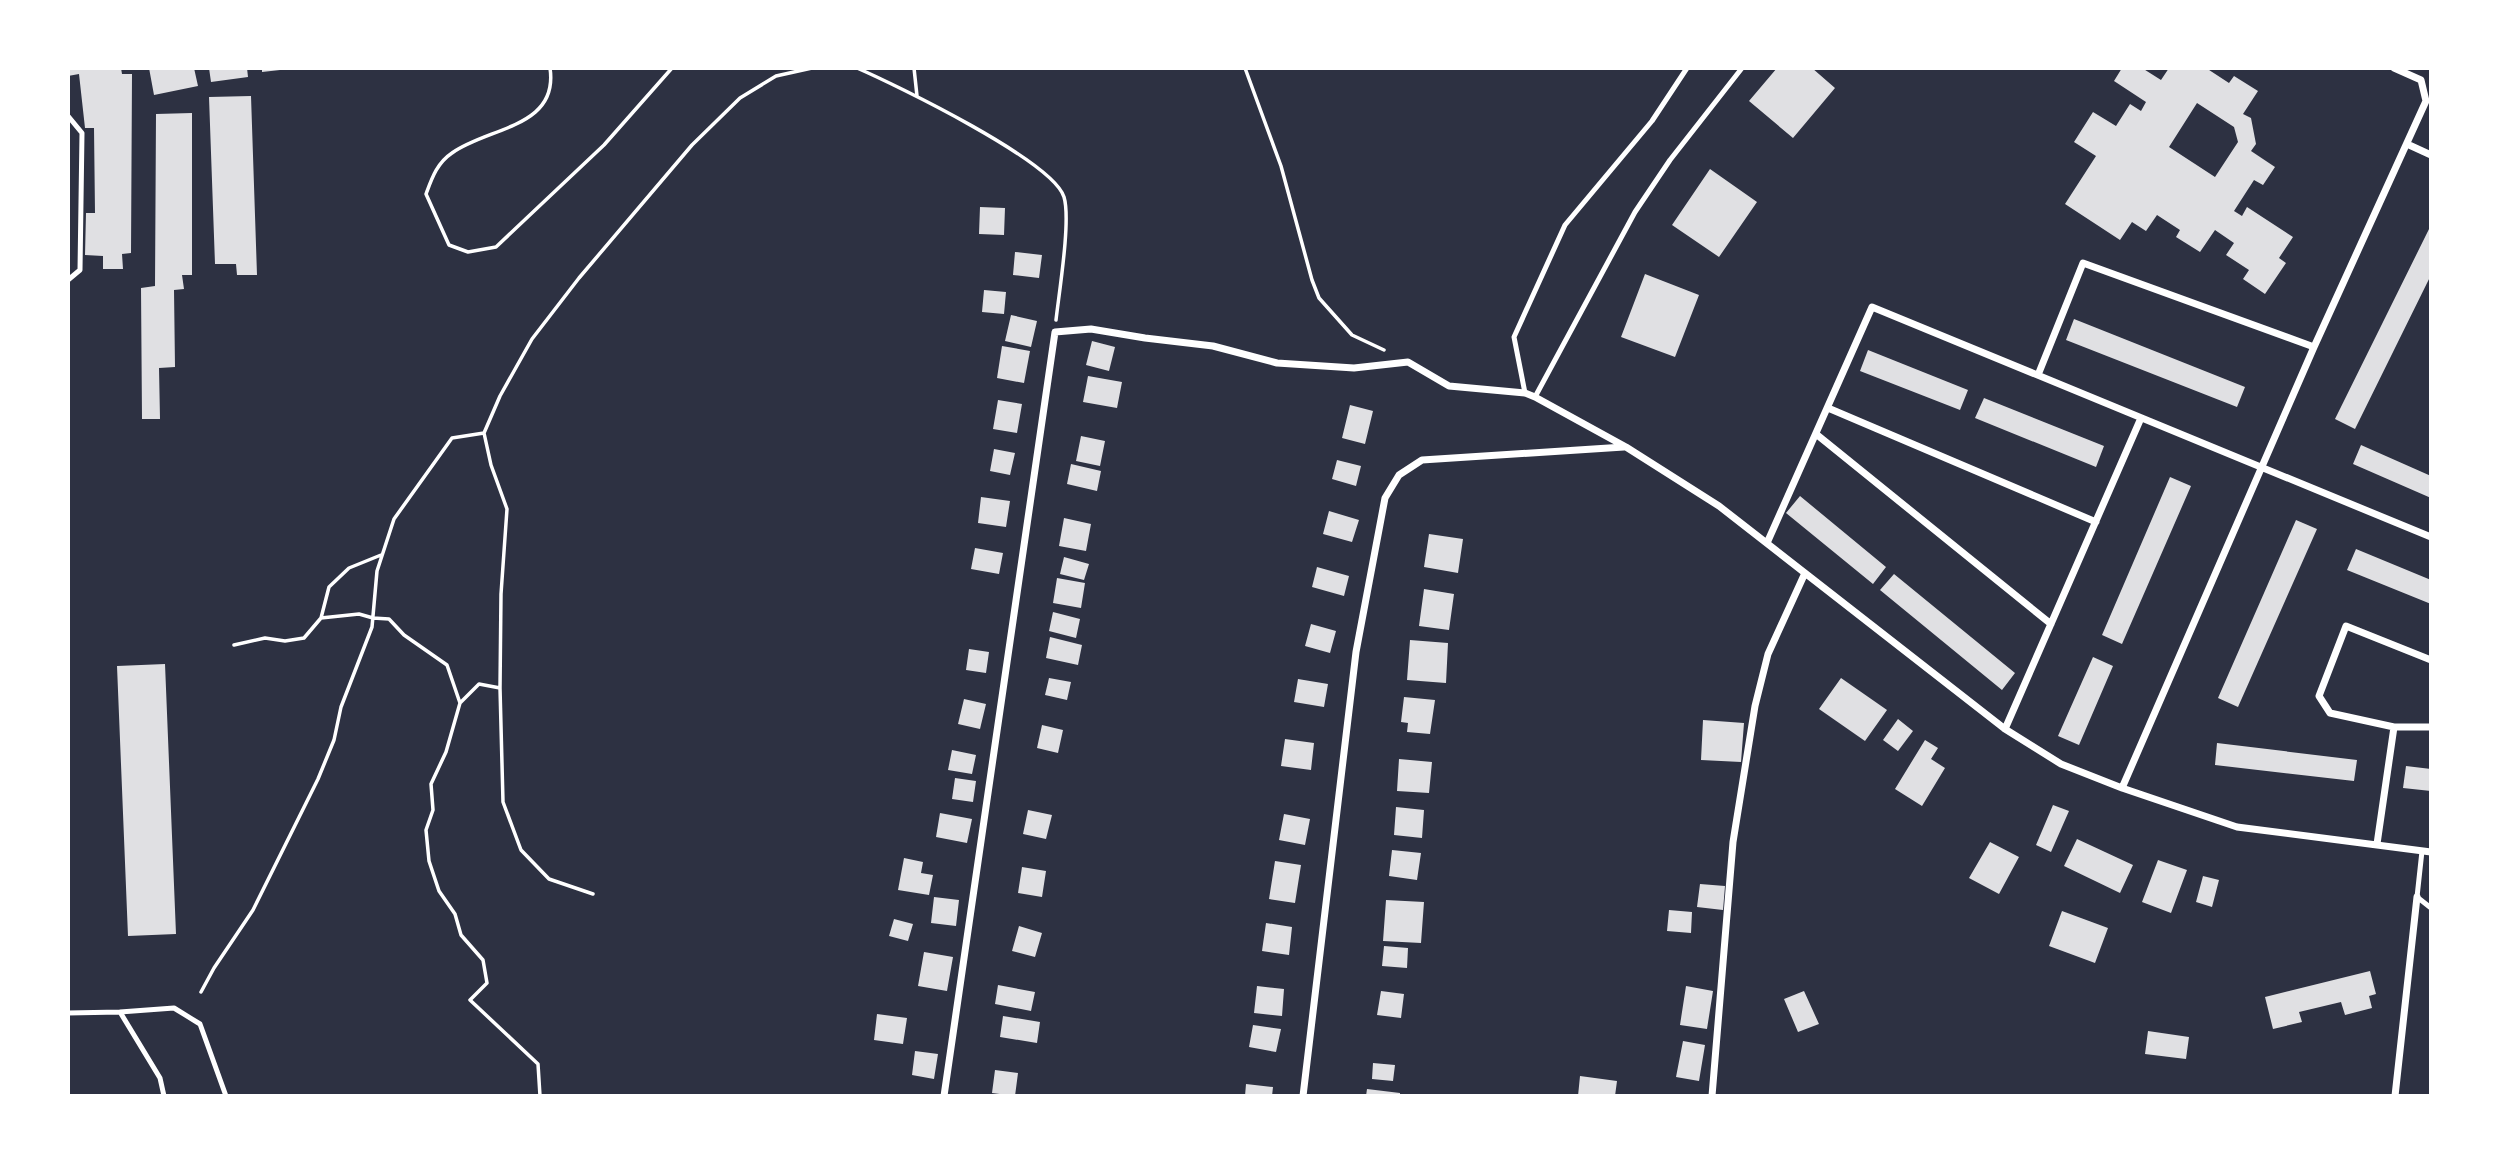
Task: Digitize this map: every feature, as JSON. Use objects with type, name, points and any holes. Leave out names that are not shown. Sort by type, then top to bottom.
[{"type":"street","points":[[2122,788],[2314,347],[2428,102],[2421,80],[2393,68]]},
{"type":"street","points":[[2407,144],[2431,155]]},
{"type":"street","points":[[2038,375],[2083,262],[2314,347]]},
{"type":"street","points":[[1767,543],[1872,307],[2431,537]]},
{"type":"street","points":[[944,1096],[1055,332],[1091,329],[1213,346],[1277,363],[1354,368],[1408,362],[1449,386],[1525,393],[1626,447],[1719,506],[2006,729],[2061,764],[2237,827],[2426,852]]},
{"type":"street","points":[[1828,408],[2096,522]]},
{"type":"street","points":[[2006,729],[2141,418]]},
{"type":"street","points":[[1816,435],[2051,624]]},
{"type":"street","points":[[1303,1096],[1356,652],[1385,498],[1399,475],[1422,460],[1626,447]]},
{"type":"street","points":[[1712,1096],[1733,842],[1755,706],[1768,654],[1805,573]]},
{"type":"street","points":[[2431,660],[2346,626],[2319,696],[2330,713],[2394,727],[2431,727]]},
{"type":"street","points":[[2377,844],[2394,727]]},
{"type":"street","points":[[2395,1096],[2417,897]]},
{"type":"lane","points":[[1525,393],[1514,337],[1565,225],[1652,121],[1687,68]]},
{"type":"lane","points":[[1535,397],[1635,212],[1670,160],[1742,68]]},
{"type":"lane","points":[[68,116],[82,133],[80,270],[68,280]]},
{"type":"lane","points":[[2426,852],[2417,897],[2431,908]]},
{"type":"lane","points":[[68,1013],[174,1008],[200,1024],[226,1096]]},
{"type":"lane","points":[[120,1012],[160,1078],[164,1096]]},
{"type":"path","points":[[550,68],[552,83],[547,102],[532,115],[451,153],[434,171],[426,194],[449,245],[468,252],[496,247],[604,145],[671,68]]},
{"type":"path","points":[[593,894],[549,879],[521,850],[502,802],[501,594],[507,509],[491,465],[484,433],[500,396],[532,339],[579,278],[692,145],[740,98],[776,76],[812,68]]},
{"type":"path","points":[[858,68],[917,96],[1001,143],[1046,176],[1064,196],[1065,221],[1055,332]]},
{"type":"path","points":[[914,68],[917,96]]},
{"type":"path","points":[[1245,68],[1281,166],[1319,298],[1352,335],[1386,351]]},
{"type":"path","points":[[201,992],[253,910],[318,779],[334,740],[341,707],[372,627],[377,571],[394,519],[452,438],[484,433]]},
{"type":"path","points":[[234,645],[265,638],[285,641],[304,638],[321,618],[329,587],[349,568],[382,555]]},
{"type":"path","points":[[321,618],[359,614],[389,619],[404,635],[447,665],[460,703]]},
{"type":"path","points":[[500,688],[479,684],[460,703],[446,752],[431,784],[433,810],[426,830],[429,861],[439,891],[455,914],[461,935],[483,960],[487,983],[470,1000],[538,1064],[540,1096]]},
{"type":"building","points":[[68,68],[121,68],[122,74],[132,74],[131,253],[122,254],[123,269],[103,269],[103,256],[85,255],[86,213],[95,213],[94,128],[85,128],[79,74],[68,76]]},
{"type":"building","points":[[149,68],[194,68],[198,86],[154,95]]},
{"type":"building","points":[[209,68],[247,68],[248,77],[211,82]]},
{"type":"building","points":[[262,68],[280,68],[280,70],[262,72]]},
{"type":"building","points":[[1777,68],[1812,68],[1835,88],[1793,138],[1749,101]]},
{"type":"building","points":[[2122,68],[2142,68],[2161,80],[2169,68],[2206,68],[2229,83],[2234,76],[2258,91],[2243,114],[2251,118],[2256,144],[2251,151],[2275,167],[2263,185],[2254,180],[2234,211],[2242,216],[2247,207],[2293,237],[2279,258],[2286,263],[2265,294],[2243,279],[2249,270],[2226,255],[2234,243],[2215,230],[2200,252],[2176,237],[2180,230],[2157,215],[2146,231],[2132,222],[2120,240],[2065,204],[2096,156],[2074,142],[2093,112],[2116,126],[2130,104],[2141,111],[2146,102],[2114,81]],"holes":[[[2197,103],[2234,127],[2238,142],[2215,177],[2169,147]]]},
{"type":"building","points":[[251,96],[257,275],[237,275],[236,264],[215,264],[209,97]]},
{"type":"building","points":[[192,113],[192,275],[182,275],[184,289],[174,290],[175,367],[159,368],[160,419],[142,419],[141,288],[155,286],[156,114]]},
{"type":"building","points":[[1710,169],[1757,202],[1719,257],[1672,225]]},
{"type":"building","points":[[980,207],[1005,208],[1004,235],[979,234]]},
{"type":"building","points":[[2431,225],[2431,275],[2355,429],[2335,419]]},
{"type":"building","points":[[1015,252],[1042,255],[1039,278],[1013,275]]},
{"type":"building","points":[[1645,274],[1699,295],[1675,357],[1621,337]]},
{"type":"building","points":[[984,290],[1006,292],[1004,314],[982,312]]},
{"type":"building","points":[[1011,315],[1037,321],[1031,347],[1005,341]]},
{"type":"building","points":[[2074,319],[2245,387],[2237,407],[2066,340]]},
{"type":"building","points":[[1092,341],[1115,347],[1109,371],[1086,365]]},
{"type":"building","points":[[1002,346],[1030,351],[1024,383],[997,378]]},
{"type":"building","points":[[1868,350],[1968,390],[1960,410],[1860,371]]},
{"type":"building","points":[[1088,376],[1122,382],[1117,408],[1083,402]]},
{"type":"building","points":[[1984,398],[2104,446],[2096,467],[1975,418]]},
{"type":"building","points":[[998,400],[1022,404],[1017,433],[993,429]]},
{"type":"building","points":[[1350,405],[1373,411],[1365,444],[1342,438]]},
{"type":"building","points":[[1081,436],[1105,441],[1100,466],[1076,461]]},
{"type":"building","points":[[2361,445],[2431,476],[2431,498],[2353,464]]},
{"type":"building","points":[[994,449],[1015,453],[1010,475],[990,471]]},
{"type":"building","points":[[1337,460],[1361,466],[1356,486],[1332,479]]},
{"type":"building","points":[[1071,464],[1101,471],[1097,491],[1067,484]]},
{"type":"building","points":[[2170,477],[2191,486],[2122,644],[2102,635]]},
{"type":"building","points":[[1800,496],[1886,567],[1873,584],[1786,513]]},
{"type":"building","points":[[981,497],[1010,501],[1006,527],[978,523]]},
{"type":"building","points":[[1329,511],[1359,520],[1352,542],[1323,534]]},
{"type":"building","points":[[1064,518],[1091,524],[1086,551],[1059,546]]},
{"type":"building","points":[[2296,520],[2317,529],[2238,707],[2218,698]]},
{"type":"building","points":[[1429,534],[1463,539],[1458,573],[1424,567]]},
{"type":"building","points":[[975,548],[1003,553],[999,574],[971,569]]},
{"type":"building","points":[[2356,549],[2431,580],[2431,604],[2347,570]]},
{"type":"building","points":[[1064,557],[1089,564],[1084,580],[1060,574]]},
{"type":"building","points":[[1317,567],[1349,576],[1344,596],[1312,587]]},
{"type":"building","points":[[1894,574],[2015,673],[2002,690],[1880,590]]},
{"type":"building","points":[[1057,578],[1085,583],[1081,608],[1053,603]]},
{"type":"building","points":[[1424,589],[1454,594],[1449,630],[1419,626]]},
{"type":"building","points":[[1053,612],[1080,619],[1076,638],[1049,631]]},
{"type":"building","points":[[1311,624],[1336,631],[1330,653],[1305,646]]},
{"type":"building","points":[[1050,637],[1082,645],[1078,665],[1046,658]]},
{"type":"building","points":[[1410,640],[1448,643],[1446,683],[1407,680]]},
{"type":"building","points":[[969,649],[989,652],[986,673],[966,670]]},
{"type":"building","points":[[2093,657],[2113,666],[2079,745],[2058,736]]},
{"type":"building","points":[[165,664],[176,934],[128,936],[117,666]]},
{"type":"building","points":[[1049,678],[1071,682],[1067,700],[1045,695]]},
{"type":"building","points":[[1841,678],[1887,710],[1865,741],[1819,709]]},
{"type":"building","points":[[1298,679],[1328,684],[1324,707],[1294,702]]},
{"type":"building","points":[[1404,697],[1435,700],[1430,734],[1407,732],[1408,723],[1401,722]]},
{"type":"building","points":[[964,699],[986,704],[980,729],[958,724]]},
{"type":"building","points":[[1898,719],[1913,731],[1898,751],[1883,740]]},
{"type":"building","points":[[1703,720],[1744,723],[1741,762],[1701,760]]},
{"type":"building","points":[[1042,725],[1063,730],[1058,753],[1037,748]]},
{"type":"building","points":[[1285,739],[1314,743],[1311,770],[1281,766]]},
{"type":"building","points":[[1925,740],[1938,748],[1931,759],[1945,768],[1922,806],[1895,789]]},
{"type":"building","points":[[2217,743],[2357,760],[2354,781],[2215,765]]},
{"type":"building","points":[[952,750],[976,755],[972,774],[948,770]]},
{"type":"building","points":[[1399,759],[1432,762],[1429,793],[1397,791]]},
{"type":"building","points":[[2406,766],[2431,769],[2431,791],[2403,788]]},
{"type":"building","points":[[955,778],[976,781],[973,802],[952,799]]},
{"type":"building","points":[[2053,805],[2069,811],[2051,852],[2036,845]]},
{"type":"building","points":[[1396,807],[1424,810],[1422,838],[1394,835]]},
{"type":"building","points":[[1028,810],[1052,815],[1046,839],[1023,834]]},
{"type":"building","points":[[940,813],[972,819],[967,843],[936,837]]},
{"type":"building","points":[[1284,814],[1310,819],[1305,845],[1279,840]]},
{"type":"building","points":[[2077,839],[2133,865],[2120,893],[2064,866]]},
{"type":"building","points":[[1990,842],[2019,857],[1999,894],[1969,878]]},
{"type":"building","points":[[1392,850],[1421,853],[1417,880],[1389,876]]},
{"type":"building","points":[[904,858],[923,862],[921,873],[933,875],[929,895],[898,890]]},
{"type":"building","points":[[2158,860],[2187,870],[2171,913],[2142,902]]},
{"type":"building","points":[[1275,861],[1301,865],[1295,903],[1269,899]]},
{"type":"building","points":[[1022,867],[1046,871],[1042,897],[1018,893]]},
{"type":"building","points":[[2203,876],[2219,880],[2212,907],[2196,902]]},
{"type":"building","points":[[1700,884],[1725,886],[1723,910],[1697,907]]},
{"type":"building","points":[[934,897],[959,900],[956,926],[931,923]]},
{"type":"building","points":[[1386,900],[1424,902],[1421,943],[1383,941]]},
{"type":"building","points":[[1669,910],[1692,912],[1691,933],[1667,931]]},
{"type":"building","points":[[2062,911],[2108,928],[2095,963],[2049,946]]},
{"type":"building","points":[[894,919],[913,924],[908,941],[889,936]]},
{"type":"building","points":[[1266,923],[1292,927],[1289,955],[1262,951]]},
{"type":"building","points":[[1019,926],[1042,933],[1035,957],[1012,951]]},
{"type":"building","points":[[1384,946],[1408,948],[1407,968],[1382,966]]},
{"type":"building","points":[[924,952],[953,957],[947,991],[918,986]]},
{"type":"building","points":[[2370,971],[2376,994],[2369,996],[2372,1008],[2345,1015],[2341,1002],[2299,1012],[2302,1022],[2273,1029],[2265,997]]},
{"type":"building","points":[[998,985],[1035,992],[1031,1011],[995,1004]]},
{"type":"building","points":[[1257,986],[1284,989],[1282,1016],[1254,1013]]},
{"type":"building","points":[[1686,986],[1713,991],[1707,1029],[1680,1025]]},
{"type":"building","points":[[1381,991],[1404,994],[1401,1018],[1377,1015]]},
{"type":"building","points":[[1804,991],[1819,1024],[1798,1032],[1784,999]]},
{"type":"building","points":[[877,1014],[907,1018],[903,1044],[874,1040]]},
{"type":"building","points":[[1003,1016],[1040,1022],[1037,1043],[1000,1037]]},
{"type":"building","points":[[1253,1025],[1281,1029],[1276,1052],[1249,1047]]},
{"type":"building","points":[[2148,1031],[2189,1037],[2186,1059],[2145,1054]]},
{"type":"building","points":[[1683,1041],[1705,1045],[1699,1081],[1676,1077]]},
{"type":"building","points":[[915,1051],[938,1054],[934,1079],[912,1075]]},
{"type":"building","points":[[1373,1063],[1395,1065],[1393,1081],[1372,1079]]},
{"type":"building","points":[[995,1070],[1018,1073],[1015,1096],[992,1093]]},
{"type":"building","points":[[1580,1076],[1617,1081],[1615,1096],[1578,1096]]},
{"type":"building","points":[[1246,1084],[1273,1087],[1272,1096],[1245,1096]]},
{"type":"building","points":[[1367,1089],[1400,1093],[1400,1096],[1366,1096]]}]
